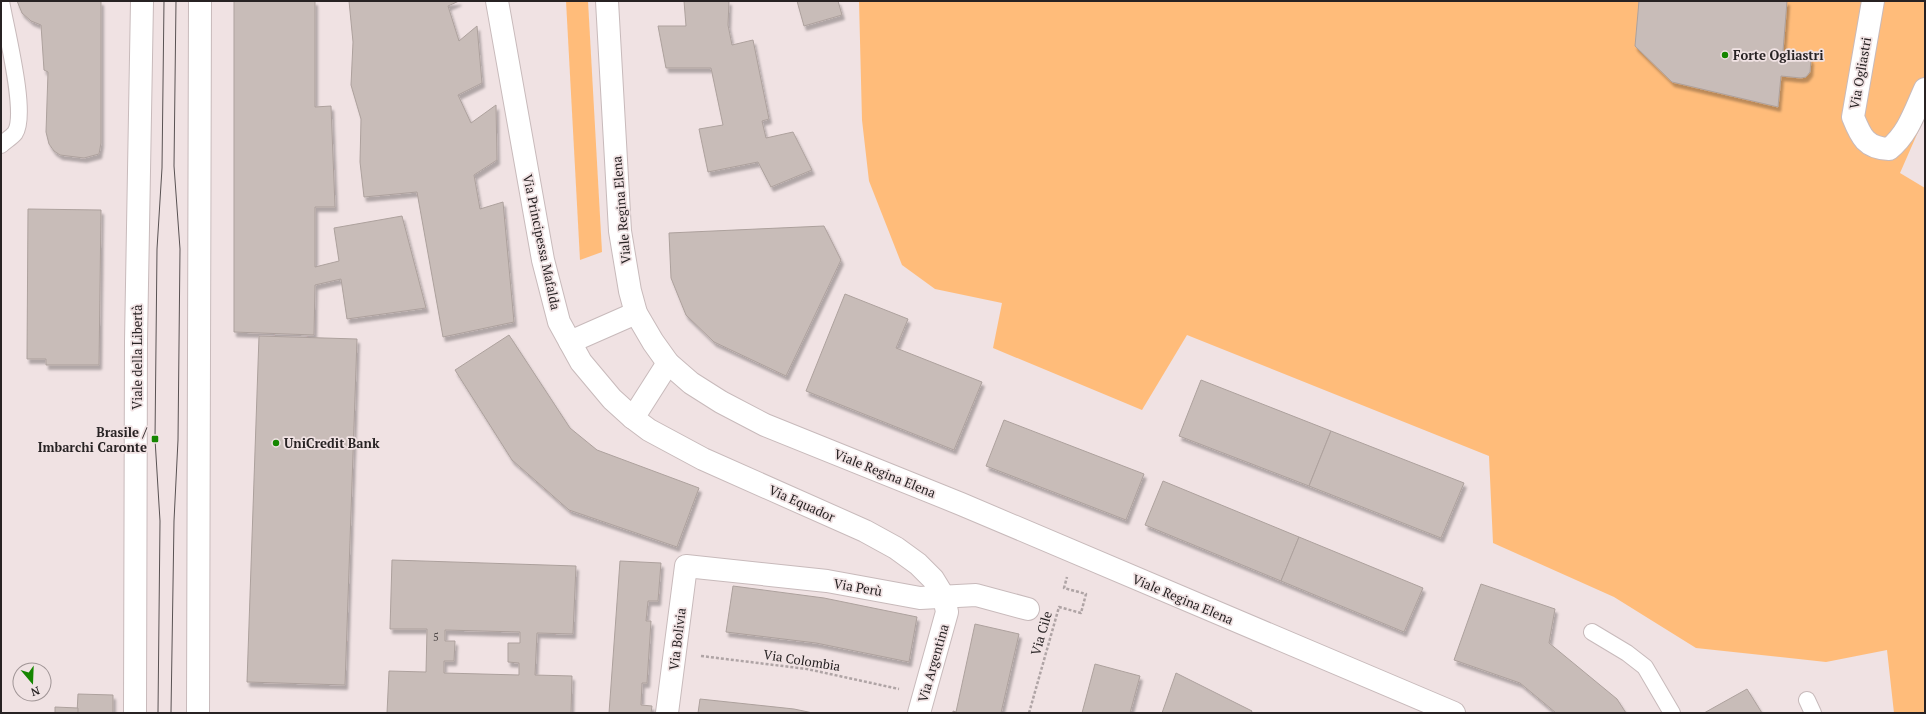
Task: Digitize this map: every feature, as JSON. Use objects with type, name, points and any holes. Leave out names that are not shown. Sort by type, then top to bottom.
[{"type":"main road","name":"Viale della Libertà","points":[[135,713],[136,341],[142,1]]},
{"type":"main road","points":[[198,713],[200,1]]},
{"type":"main road","name":"Via Principessa Mafalda","points":[[497,1],[543,260],[556,310],[570,342],[596,382],[633,418]]},
{"type":"main road","name":"Viale Regina Elena","points":[[607,1],[620,231],[630,292],[636,313],[653,342],[668,363],[691,383],[765,425],[953,501],[1454,713]]},
{"type":"main road","name":"Via Ogliastri","points":[[1873,1],[1853,117],[1858,130],[1866,143],[1877,149],[1889,149],[1899,141],[1908,127],[1925,89]]},
{"type":"main road","points":[[570,342],[636,313]]},
{"type":"main road","points":[[633,418],[668,363]]},
{"type":"main road","name":"Via Equador","points":[[633,418],[683,450],[865,531],[896,548],[918,564],[933,579],[945,605]]},
{"type":"main road","name":"Via Perù","points":[[686,566],[827,581],[920,598],[945,605],[976,595],[1028,609]]},
{"type":"main road","name":"Via Bolivia","points":[[667,713],[686,566]]},
{"type":"main road","name":"Via Argentina","points":[[921,704],[945,605]]},
{"type":"lane","points":[[1,1],[18,91],[19,115],[16,132],[1,145]]},
{"type":"lane","points":[[1592,632],[1627,653],[1645,668],[1672,713]]},
{"type":"path","name":"Via Cile","points":[[1029,713],[1059,607],[1081,613],[1086,594],[1064,588],[1069,571],[1091,577],[1096,562]]},
{"type":"path","name":"Via Colombia","points":[[675,652],[807,669],[921,704]]},
{"type":"shaded area","points":[[566,1],[588,1],[602,252],[580,260]]},
{"type":"shaded area","points":[[859,1],[1925,1],[1925,116],[1900,173],[1925,188],[1925,713],[1894,713],[1887,650],[1826,662],[1696,648],[1614,597],[1493,543],[1489,456],[1187,335],[1142,410],[993,348],[1002,303],[935,289],[902,265],[869,181],[862,120]]},
{"type":"building","points":[[17,1],[101,1],[101,143],[99,154],[84,158],[60,155],[54,151],[49,144],[46,132],[48,72],[44,70],[41,25],[31,21],[22,13]]},
{"type":"building","points":[[234,1],[315,1],[315,107],[331,106],[335,207],[315,207],[315,267],[339,261],[334,228],[402,216],[426,308],[347,319],[341,279],[315,285],[314,335],[234,332]]},
{"type":"building","points":[[349,1],[459,1],[448,6],[459,41],[477,26],[482,83],[458,95],[471,123],[496,105],[497,160],[474,175],[480,209],[503,202],[514,322],[443,337],[417,192],[364,197],[360,162],[361,119],[351,85],[353,42]]},
{"type":"building","points":[[684,1],[729,1],[728,25],[732,45],[753,40],[769,119],[762,121],[766,138],[793,132],[812,170],[771,187],[758,162],[708,172],[699,129],[723,125],[711,68],[666,68],[658,26],[686,26]]},
{"type":"building","points":[[797,1],[838,1],[842,15],[804,26]]},
{"type":"building","name":"Forte Ogliastri","points":[[1639,1],[1787,1],[1783,51],[1804,53],[1808,56],[1811,60],[1810,72],[1806,77],[1801,78],[1781,76],[1778,107],[1672,82],[1635,46]]},
{"type":"building","points":[[28,209],[101,210],[99,365],[46,365],[46,359],[27,359]]},
{"type":"building","points":[[824,226],[841,260],[786,376],[714,342],[686,315],[671,278],[669,233]]},
{"type":"building","points":[[845,294],[908,319],[896,348],[982,382],[954,450],[806,391]]},
{"type":"building","points":[[509,335],[570,428],[597,450],[699,488],[677,547],[569,510],[512,460],[455,370]]},
{"type":"building","points":[[259,336],[357,339],[345,685],[247,682]]},
{"type":"building","points":[[1201,380],[1331,431],[1309,486],[1179,436]]},
{"type":"building","points":[[1004,420],[1144,474],[1126,520],[986,466]]},
{"type":"building","points":[[1331,431],[1464,483],[1441,538],[1309,486]]},
{"type":"building","points":[[1163,481],[1299,537],[1281,581],[1145,525]]},
{"type":"building","points":[[1299,537],[1423,588],[1404,632],[1281,581]]},
{"type":"building","points":[[392,560],[576,566],[573,634],[537,633],[535,675],[572,676],[571,713],[387,713],[389,671],[426,672],[427,629],[390,629]],"holes":[[[445,630],[520,632],[520,643],[508,643],[508,662],[519,663],[519,675],[444,673],[444,661],[454,661],[455,641],[445,641]]]},
{"type":"building","points":[[620,561],[661,563],[658,601],[648,601],[646,621],[651,621],[647,683],[642,683],[641,705],[652,706],[651,713],[609,713]]},
{"type":"building","points":[[1481,584],[1555,609],[1549,643],[1617,699],[1626,713],[1556,713],[1520,683],[1454,660]]},
{"type":"building","points":[[733,586],[824,598],[917,617],[909,662],[816,643],[726,632]]},
{"type":"building","points":[[975,624],[1019,634],[1001,713],[953,713],[953,711],[956,712]]},
{"type":"building","points":[[1095,664],[1140,676],[1130,713],[1082,713]]},
{"type":"building","points":[[1176,673],[1252,711],[1251,713],[1162,713]]},
{"type":"building","points":[[1747,689],[1762,713],[1704,713]]},
{"type":"building","points":[[78,694],[113,695],[113,713],[77,713]]},
{"type":"building","points":[[700,699],[794,709],[813,713],[698,713]]},
{"type":"building","points":[[55,707],[78,708],[78,713],[55,713]]},
{"type":"tram line","points":[[158,713],[160,521],[155,439],[157,249],[162,168],[164,1]]},
{"type":"tram line","points":[[171,713],[174,521],[178,440],[180,249],[174,166],[176,1]]},
{"type":"place","name":"Forte Ogliastri","points":[[1725,55]]},
{"type":"place","name":"Brasile / Imbarchi Caronte","points":[[155,439]]},
{"type":"place","name":"UniCredit Bank","points":[[276,443]]}]
